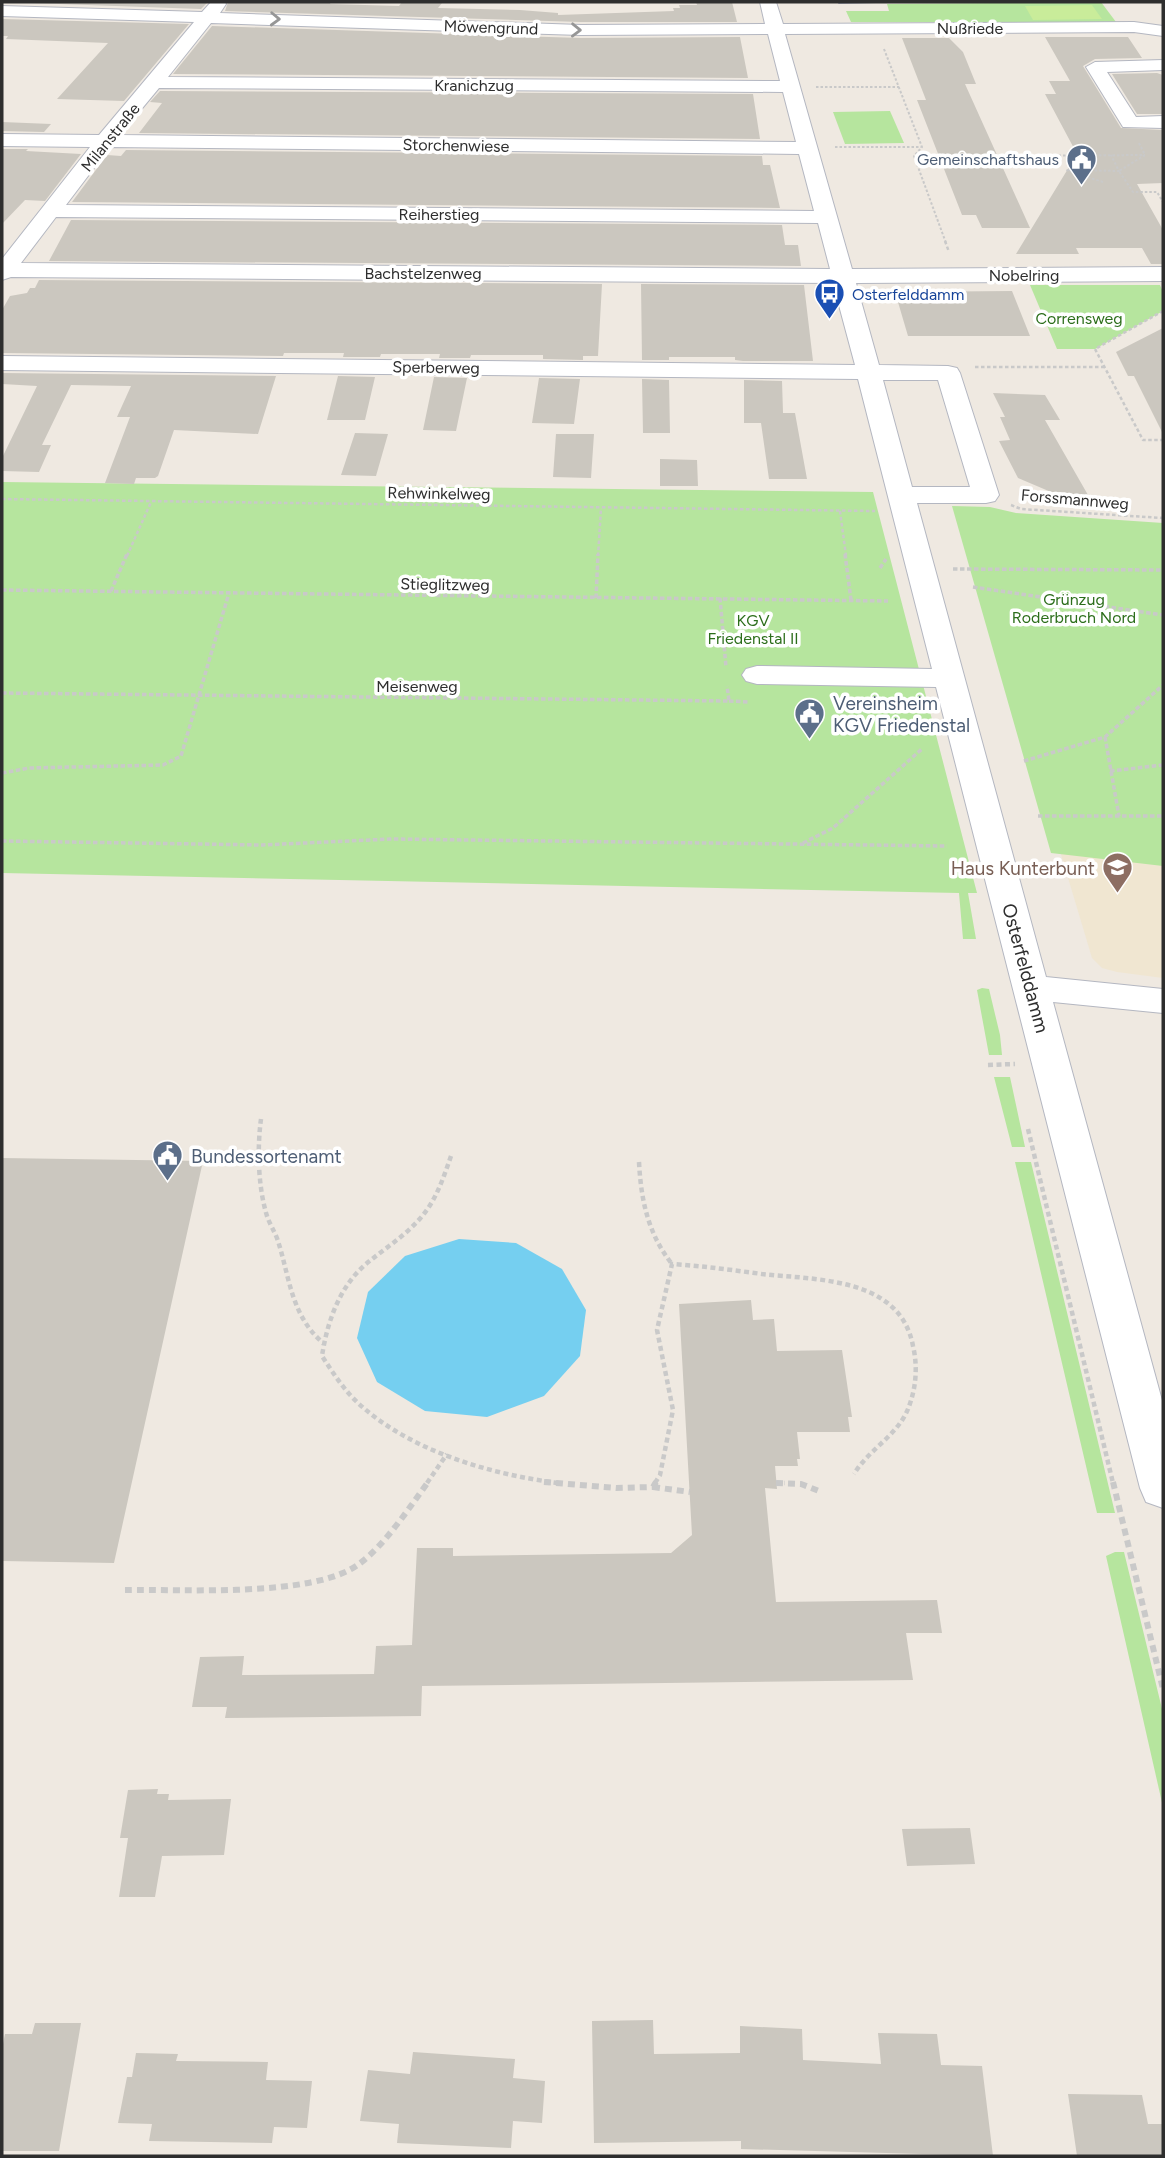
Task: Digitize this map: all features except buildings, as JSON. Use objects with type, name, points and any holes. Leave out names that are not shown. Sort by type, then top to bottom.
[{"type":"street","name":"Milanstraße","points":[[3,271],[104,142],[220,2]]},
{"type":"street","name":"Osterfelddamm","points":[[768,2],[902,495],[1163,1488]]},
{"type":"street","name":"Möwengrund","points":[[12,8],[207,18],[581,30],[776,29]]},
{"type":"street","name":"Nußriede","points":[[776,29],[876,29],[1012,34],[1129,20],[1163,31]]},
{"type":"street","points":[[1163,65],[1088,67],[1130,123],[1163,122]]},
{"type":"street","name":"Kranichzug","points":[[156,82],[791,87]]},
{"type":"street","name":"Storchenwiese","points":[[2,140],[808,148]]},
{"type":"street","name":"Reiherstieg","points":[[52,211],[827,217]]},
{"type":"street","name":"Bachstelzenweg","points":[[3,271],[843,276]]},
{"type":"street","name":"Nobelring","points":[[843,276],[1163,275]]},
{"type":"street","name":"Sperberweg","points":[[2,363],[948,373]]},
{"type":"street","points":[[902,495],[986,495],[948,373]]},
{"type":"street","points":[[757,675],[950,678]]},
{"type":"street","points":[[1032,988],[1094,992],[1163,1001]]},
{"type":"path","points":[[876,29],[922,147]]},
{"type":"path","points":[[791,87],[899,87]]},
{"type":"path","points":[[1130,123],[1145,155]]},
{"type":"path","points":[[831,147],[922,147]]},
{"type":"path","points":[[914,156],[922,147]]},
{"type":"path","points":[[1111,155],[1133,192],[1163,192]]},
{"type":"path","points":[[991,156],[1145,155]]},
{"type":"path","points":[[1103,182],[1066,170],[1119,171],[1145,155]]},
{"type":"path","points":[[914,156],[960,156]]},
{"type":"path","points":[[914,156],[958,276]]},
{"type":"path","points":[[1157,192],[1163,202]]},
{"type":"path","points":[[1163,310],[1095,349],[1143,440],[1163,440]]},
{"type":"path","points":[[948,373],[946,367],[1104,367]]},
{"type":"path","name":"Forssmannweg","points":[[986,495],[1021,509],[1163,518]]},
{"type":"path","name":"Rehwinkelweg","points":[[2,499],[876,511]]},
{"type":"path","points":[[111,591],[151,502]]},
{"type":"path","points":[[596,598],[601,508]]},
{"type":"path","points":[[840,511],[851,600]]},
{"type":"path","points":[[880,568],[887,559]]},
{"type":"path","points":[[954,569],[1163,570]]},
{"type":"path","points":[[973,587],[1163,615]]},
{"type":"path","name":"Stieglitzweg","points":[[2,590],[888,601]]},
{"type":"path","points":[[2,773],[29,768],[163,765],[181,756],[229,593]]},
{"type":"path","name":"Meisenweg","points":[[2,693],[729,701],[720,598]]},
{"type":"path","points":[[1024,761],[1105,737],[1163,685]]},
{"type":"path","points":[[1105,737],[1119,816]]},
{"type":"path","points":[[800,844],[833,828],[923,748]]},
{"type":"path","points":[[1110,771],[1163,765]]},
{"type":"path","points":[[1038,816],[1163,816]]},
{"type":"path","points":[[2,841],[262,845],[390,839],[947,846]]},
{"type":"path","points":[[988,1065],[1024,1065]]},
{"type":"path","points":[[261,1119],[257,1136],[267,1215],[277,1237],[292,1301],[309,1333],[323,1343]]},
{"type":"path","points":[[451,1156],[436,1194],[421,1218],[364,1266],[346,1287],[323,1343],[322,1356],[359,1404],[393,1428],[447,1454],[538,1481],[591,1489],[653,1487],[690,1492]]},
{"type":"path","points":[[639,1163],[639,1186],[646,1221],[659,1249],[672,1265]]},
{"type":"path","points":[[672,1265],[713,1265],[852,1286],[869,1291],[899,1314],[910,1332],[917,1366],[910,1406],[886,1442],[865,1456],[854,1474]]},
{"type":"path","points":[[653,1487],[660,1475],[673,1410],[657,1330],[672,1265]]},
{"type":"path","points":[[125,1590],[296,1585],[336,1577],[357,1567],[371,1552],[429,1482],[447,1454]]},
{"type":"path","points":[[776,1483],[801,1484],[819,1491]]},
{"type":"shaded area","name":"Haus Kunterbunt","points":[[1054,831],[1163,831],[1163,978],[1102,968],[1092,958]]},
{"type":"green space","points":[[1101,2],[1116,22],[851,22],[846,11],[889,11],[887,4]]},
{"type":"green space","points":[[1092,5],[1102,19],[1033,20],[1025,6]]},
{"type":"green space","points":[[890,111],[904,143],[845,144],[833,112]]},
{"type":"green space","name":"Corrensweg","points":[[1030,285],[1160,285],[1163,292],[1163,311],[1095,349],[1057,349]]},
{"type":"green space","name":"KGV Friedenstal II","points":[[2,482],[873,492],[977,893],[968,893],[976,939],[963,939],[959,893],[2,873]]},
{"type":"green space","name":"Grünzug Roderbruch Nord","points":[[952,506],[1163,523],[1163,866],[1051,853]]},
{"type":"green space","points":[[989,989],[1002,1055],[989,1055],[977,990]]},
{"type":"green space","points":[[994,1077],[1010,1077],[1025,1147],[1012,1147]]},
{"type":"green space","points":[[1015,1162],[1031,1162],[1115,1513],[1097,1513]]},
{"type":"green space","points":[[1124,1552],[1163,1713],[1163,1807],[1106,1556]]},
{"type":"water","points":[[459,1239],[516,1243],[562,1269],[586,1310],[580,1356],[544,1396],[487,1417],[425,1411],[377,1382],[357,1338],[368,1292],[405,1256]]},
{"type":"tram line","points":[[839,3],[876,2]]},
{"type":"place","name":"Gemeinschaftshaus","points":[[1082,186]]},
{"type":"place","name":"Osterfelddamm","points":[[829,321]]},
{"type":"place","name":"Vereinsheim KGV Friedenstal","points":[[810,741]]},
{"type":"place","name":"Haus Kunterbunt","points":[[1118,895]]},
{"type":"place","name":"Bundessortenamt","points":[[168,1183]]}]
